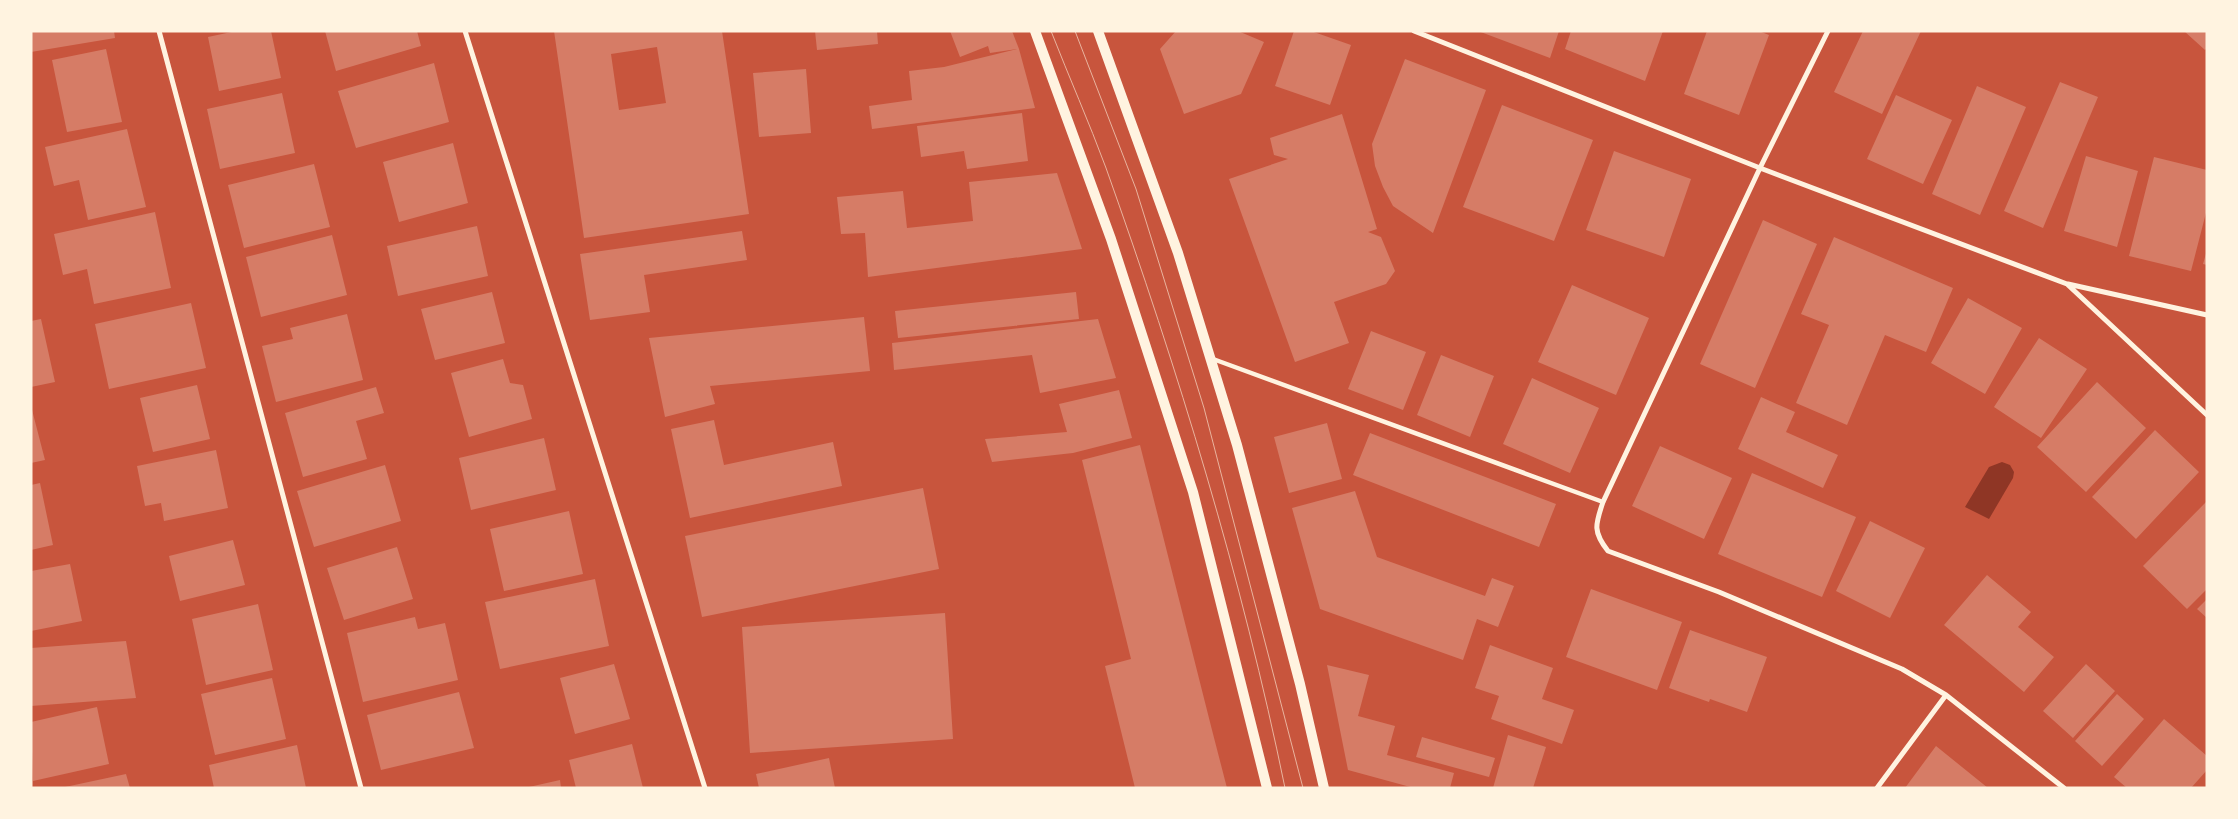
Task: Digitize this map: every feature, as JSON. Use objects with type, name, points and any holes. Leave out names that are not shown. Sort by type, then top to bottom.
[{"type":"main road","points":[[1035,31],[1111,239],[1193,492],[1267,788]]},
{"type":"main road","points":[[1098,31],[1178,253],[1237,445],[1300,684],[1324,788]]},
{"type":"street","points":[[159,31],[361,788]]},
{"type":"street","points":[[465,31],[705,788]]},
{"type":"street","points":[[1414,31],[1760,168],[2067,284],[2207,315]]},
{"type":"street","points":[[1828,31],[1760,168],[1603,502],[1596,521],[1597,537],[1608,552],[1719,592],[1902,669],[1946,695],[2064,788]]},
{"type":"street","points":[[2067,284],[2207,415]]},
{"type":"street","points":[[1210,358],[1603,502]]},
{"type":"street","points":[[1877,788],[1946,695]]},
{"type":"shaded area","points":[[2002,462],[2010,465],[2014,472],[2013,478],[1989,519],[1965,507],[1989,467]]},
{"type":"building","points":[[31,31],[114,31],[115,38],[31,52]]},
{"type":"building","points":[[236,31],[271,31],[281,78],[219,91],[208,37]]},
{"type":"building","points":[[325,31],[417,31],[421,46],[336,71]]},
{"type":"building","points":[[554,31],[722,31],[749,214],[584,238]],"holes":[[[657,47],[666,103],[619,110],[611,54]]]},
{"type":"building","points":[[815,31],[877,31],[878,44],[817,50]]},
{"type":"building","points":[[950,31],[1012,31],[1019,49],[1035,108],[872,129],[869,106],[912,100],[909,71],[944,67],[1017,49],[990,53],[988,46],[960,57]]},
{"type":"building","points":[[1176,31],[1238,31],[1264,42],[1241,94],[1184,114],[1160,49]]},
{"type":"building","points":[[1294,31],[1311,31],[1351,45],[1330,105],[1275,86]]},
{"type":"building","points":[[1478,31],[1559,31],[1550,58]]},
{"type":"building","points":[[1571,31],[1663,31],[1645,81],[1565,49]]},
{"type":"building","points":[[1707,31],[1759,31],[1769,35],[1739,115],[1684,94]]},
{"type":"building","points":[[1863,31],[1921,31],[1882,114],[1834,92]]},
{"type":"building","points":[[2184,31],[2207,31],[2207,48],[2205,50]]},
{"type":"building","points":[[106,49],[122,122],[67,132],[52,60]]},
{"type":"building","points":[[1405,59],[1486,90],[1433,233],[1393,206],[1375,166],[1372,144]]},
{"type":"building","points":[[434,63],[449,122],[356,148],[338,91]]},
{"type":"building","points":[[806,69],[811,133],[759,137],[753,73]]},
{"type":"building","points":[[2060,82],[2098,97],[2043,228],[2004,211]]},
{"type":"building","points":[[1977,86],[2026,107],[1980,215],[1932,194]]},
{"type":"building","points":[[282,93],[295,153],[220,169],[207,109]]},
{"type":"building","points":[[1896,95],[1952,120],[1923,184],[1867,159]]},
{"type":"building","points":[[1502,105],[1593,140],[1554,241],[1463,207]]},
{"type":"building","points":[[1022,113],[1028,161],[967,169],[964,151],[921,157],[917,126]]},
{"type":"building","points":[[1342,114],[1377,229],[1368,232],[1381,237],[1395,271],[1386,284],[1334,302],[1349,343],[1295,362],[1229,179],[1288,159],[1274,155],[1270,138]]},
{"type":"building","points":[[127,129],[146,207],[88,220],[79,180],[54,186],[45,147]]},
{"type":"building","points":[[453,143],[468,203],[399,222],[383,162]]},
{"type":"building","points":[[1614,151],[1691,179],[1664,257],[1586,230]]},
{"type":"building","points":[[2086,156],[2138,171],[2117,247],[2064,231]]},
{"type":"building","points":[[2154,157],[2207,170],[2207,209],[2191,271],[2129,256]]},
{"type":"building","points":[[314,164],[330,227],[244,248],[228,185]]},
{"type":"building","points":[[1057,173],[1082,249],[868,277],[865,233],[841,234],[837,197],[903,191],[907,228],[973,221],[969,182]]},
{"type":"building","points":[[155,212],[171,288],[94,304],[87,269],[63,275],[54,234]]},
{"type":"building","points":[[1763,220],[1817,244],[1755,388],[1700,364]]},
{"type":"building","points":[[477,226],[488,276],[398,296],[387,246]]},
{"type":"building","points":[[742,231],[747,260],[644,275],[650,312],[590,320],[580,254]]},
{"type":"building","points":[[332,235],[347,295],[261,317],[246,257]]},
{"type":"building","points":[[1834,237],[1953,288],[1926,352],[1885,335],[1847,425],[1796,403],[1829,325],[1801,314]]},
{"type":"building","points":[[2207,250],[2207,265],[2203,264]]},
{"type":"building","points":[[1572,285],[1649,318],[1616,395],[1538,362]]},
{"type":"building","points":[[492,292],[505,343],[435,360],[421,309]]},
{"type":"building","points":[[1076,292],[1079,319],[898,338],[895,311]]},
{"type":"building","points":[[1968,298],[2022,328],[1985,394],[1931,363]]},
{"type":"building","points":[[191,303],[206,368],[109,389],[95,324]]},
{"type":"building","points":[[347,314],[363,380],[276,402],[262,346],[293,339],[290,328]]},
{"type":"building","points":[[864,317],[870,371],[710,386],[715,404],[665,417],[649,338]]},
{"type":"building","points":[[41,319],[55,382],[31,387],[31,321]]},
{"type":"building","points":[[1098,319],[1116,378],[1040,393],[1032,355],[894,370],[892,343]]},
{"type":"building","points":[[1371,331],[1426,352],[1403,410],[1348,389]]},
{"type":"building","points":[[2039,338],[2087,369],[2041,438],[1994,407]]},
{"type":"building","points":[[1441,355],[1494,376],[1470,437],[1417,415]]},
{"type":"building","points":[[503,359],[510,383],[523,385],[532,419],[469,437],[451,373]]},
{"type":"building","points":[[1532,378],[1599,408],[1570,473],[1503,444]]},
{"type":"building","points":[[2097,382],[2146,428],[2086,492],[2037,447]]},
{"type":"building","points":[[197,385],[210,439],[153,452],[140,398]]},
{"type":"building","points":[[376,387],[384,413],[356,421],[367,459],[303,477],[285,413]]},
{"type":"building","points":[[1119,390],[1132,438],[1073,453],[992,462],[985,439],[1067,432],[1059,404]]},
{"type":"building","points":[[1761,397],[1795,412],[1786,432],[1838,455],[1823,488],[1738,449]]},
{"type":"building","points":[[31,406],[45,460],[31,463]]},
{"type":"building","points":[[714,420],[724,465],[833,442],[842,486],[690,518],[671,429]]},
{"type":"building","points":[[1327,423],[1342,479],[1289,493],[1274,437]]},
{"type":"building","points":[[2155,430],[2199,472],[2136,539],[2092,497]]},
{"type":"building","points":[[1370,433],[1556,504],[1539,547],[1353,475]]},
{"type":"building","points":[[544,438],[556,490],[471,510],[459,458]]},
{"type":"building","points":[[1140,445],[1227,788],[1135,788],[1105,666],[1131,659],[1082,460]]},
{"type":"building","points":[[1660,446],[1732,478],[1704,539],[1632,506]]},
{"type":"building","points":[[216,450],[228,508],[164,521],[161,503],[145,506],[137,466]]},
{"type":"building","points":[[385,465],[401,521],[314,547],[297,491]]},
{"type":"building","points":[[1752,473],[1856,517],[1822,597],[1718,554]]},
{"type":"building","points":[[40,483],[53,545],[31,550],[31,485]]},
{"type":"building","points":[[923,488],[939,569],[702,617],[685,536]]},
{"type":"building","points":[[1355,491],[1377,557],[1485,596],[1492,578],[1514,586],[1498,627],[1477,619],[1463,660],[1320,609],[1292,508]]},
{"type":"building","points":[[2207,501],[2207,589],[2187,609],[2143,566]]},
{"type":"building","points":[[569,511],[583,574],[504,591],[490,529]]},
{"type":"building","points":[[1870,521],[1925,548],[1890,618],[1836,591]]},
{"type":"building","points":[[233,540],[245,585],[180,601],[169,556]]},
{"type":"building","points":[[397,547],[413,599],[344,620],[327,568]]},
{"type":"building","points":[[70,564],[82,621],[31,631],[31,571]]},
{"type":"building","points":[[1987,575],[2031,612],[2018,627],[2054,657],[2024,692],[1944,625]]},
{"type":"building","points":[[595,579],[609,646],[500,669],[485,602]]},
{"type":"building","points":[[1591,589],[1682,622],[1657,690],[1566,657]]},
{"type":"building","points":[[2207,599],[2207,618],[2197,609]]},
{"type":"building","points":[[258,604],[273,670],[206,685],[192,619]]},
{"type":"building","points":[[945,613],[953,739],[750,753],[742,627]]},
{"type":"building","points":[[415,617],[418,629],[445,623],[458,680],[363,702],[347,633]]},
{"type":"building","points":[[1690,630],[1767,657],[1747,712],[1710,699],[1709,702],[1669,688]]},
{"type":"building","points":[[126,641],[136,698],[31,706],[31,648]]},
{"type":"building","points":[[1490,645],[1553,668],[1542,699],[1574,710],[1562,744],[1491,719],[1499,696],[1475,688]]},
{"type":"building","points":[[614,664],[630,719],[575,734],[560,678]]},
{"type":"building","points":[[2086,664],[2115,691],[2073,738],[2043,711]]},
{"type":"building","points":[[1327,665],[1369,675],[1358,716],[1395,726],[1387,755],[1454,773],[1450,788],[1414,788],[1348,770]]},
{"type":"building","points":[[272,678],[286,739],[215,755],[201,694]]},
{"type":"building","points":[[459,692],[474,748],[381,770],[367,715]]},
{"type":"building","points":[[2117,694],[2144,719],[2102,766],[2075,741]]},
{"type":"building","points":[[97,707],[109,764],[33,781],[31,722]]},
{"type":"building","points":[[2164,719],[2207,756],[2207,770],[2191,788],[2127,788],[2114,777]]},
{"type":"building","points":[[1508,735],[1546,747],[1533,788],[1493,788]]},
{"type":"building","points":[[1422,737],[1495,758],[1489,777],[1416,757]]},
{"type":"building","points":[[632,744],[643,788],[576,788],[569,760]]},
{"type":"building","points":[[297,745],[306,788],[214,788],[209,765]]},
{"type":"building","points":[[1936,746],[1988,788],[1905,788]]},
{"type":"building","points":[[829,758],[835,788],[759,788],[756,774]]},
{"type":"building","points":[[126,774],[130,788],[65,788],[65,787]]},
{"type":"building","points":[[560,780],[561,788],[529,788],[529,787]]},
{"type":"tram line","points":[[1051,31],[1106,168],[1183,398],[1249,631],[1285,788]]},
{"type":"tram line","points":[[1075,31],[1136,189],[1204,408],[1303,788]]}]
